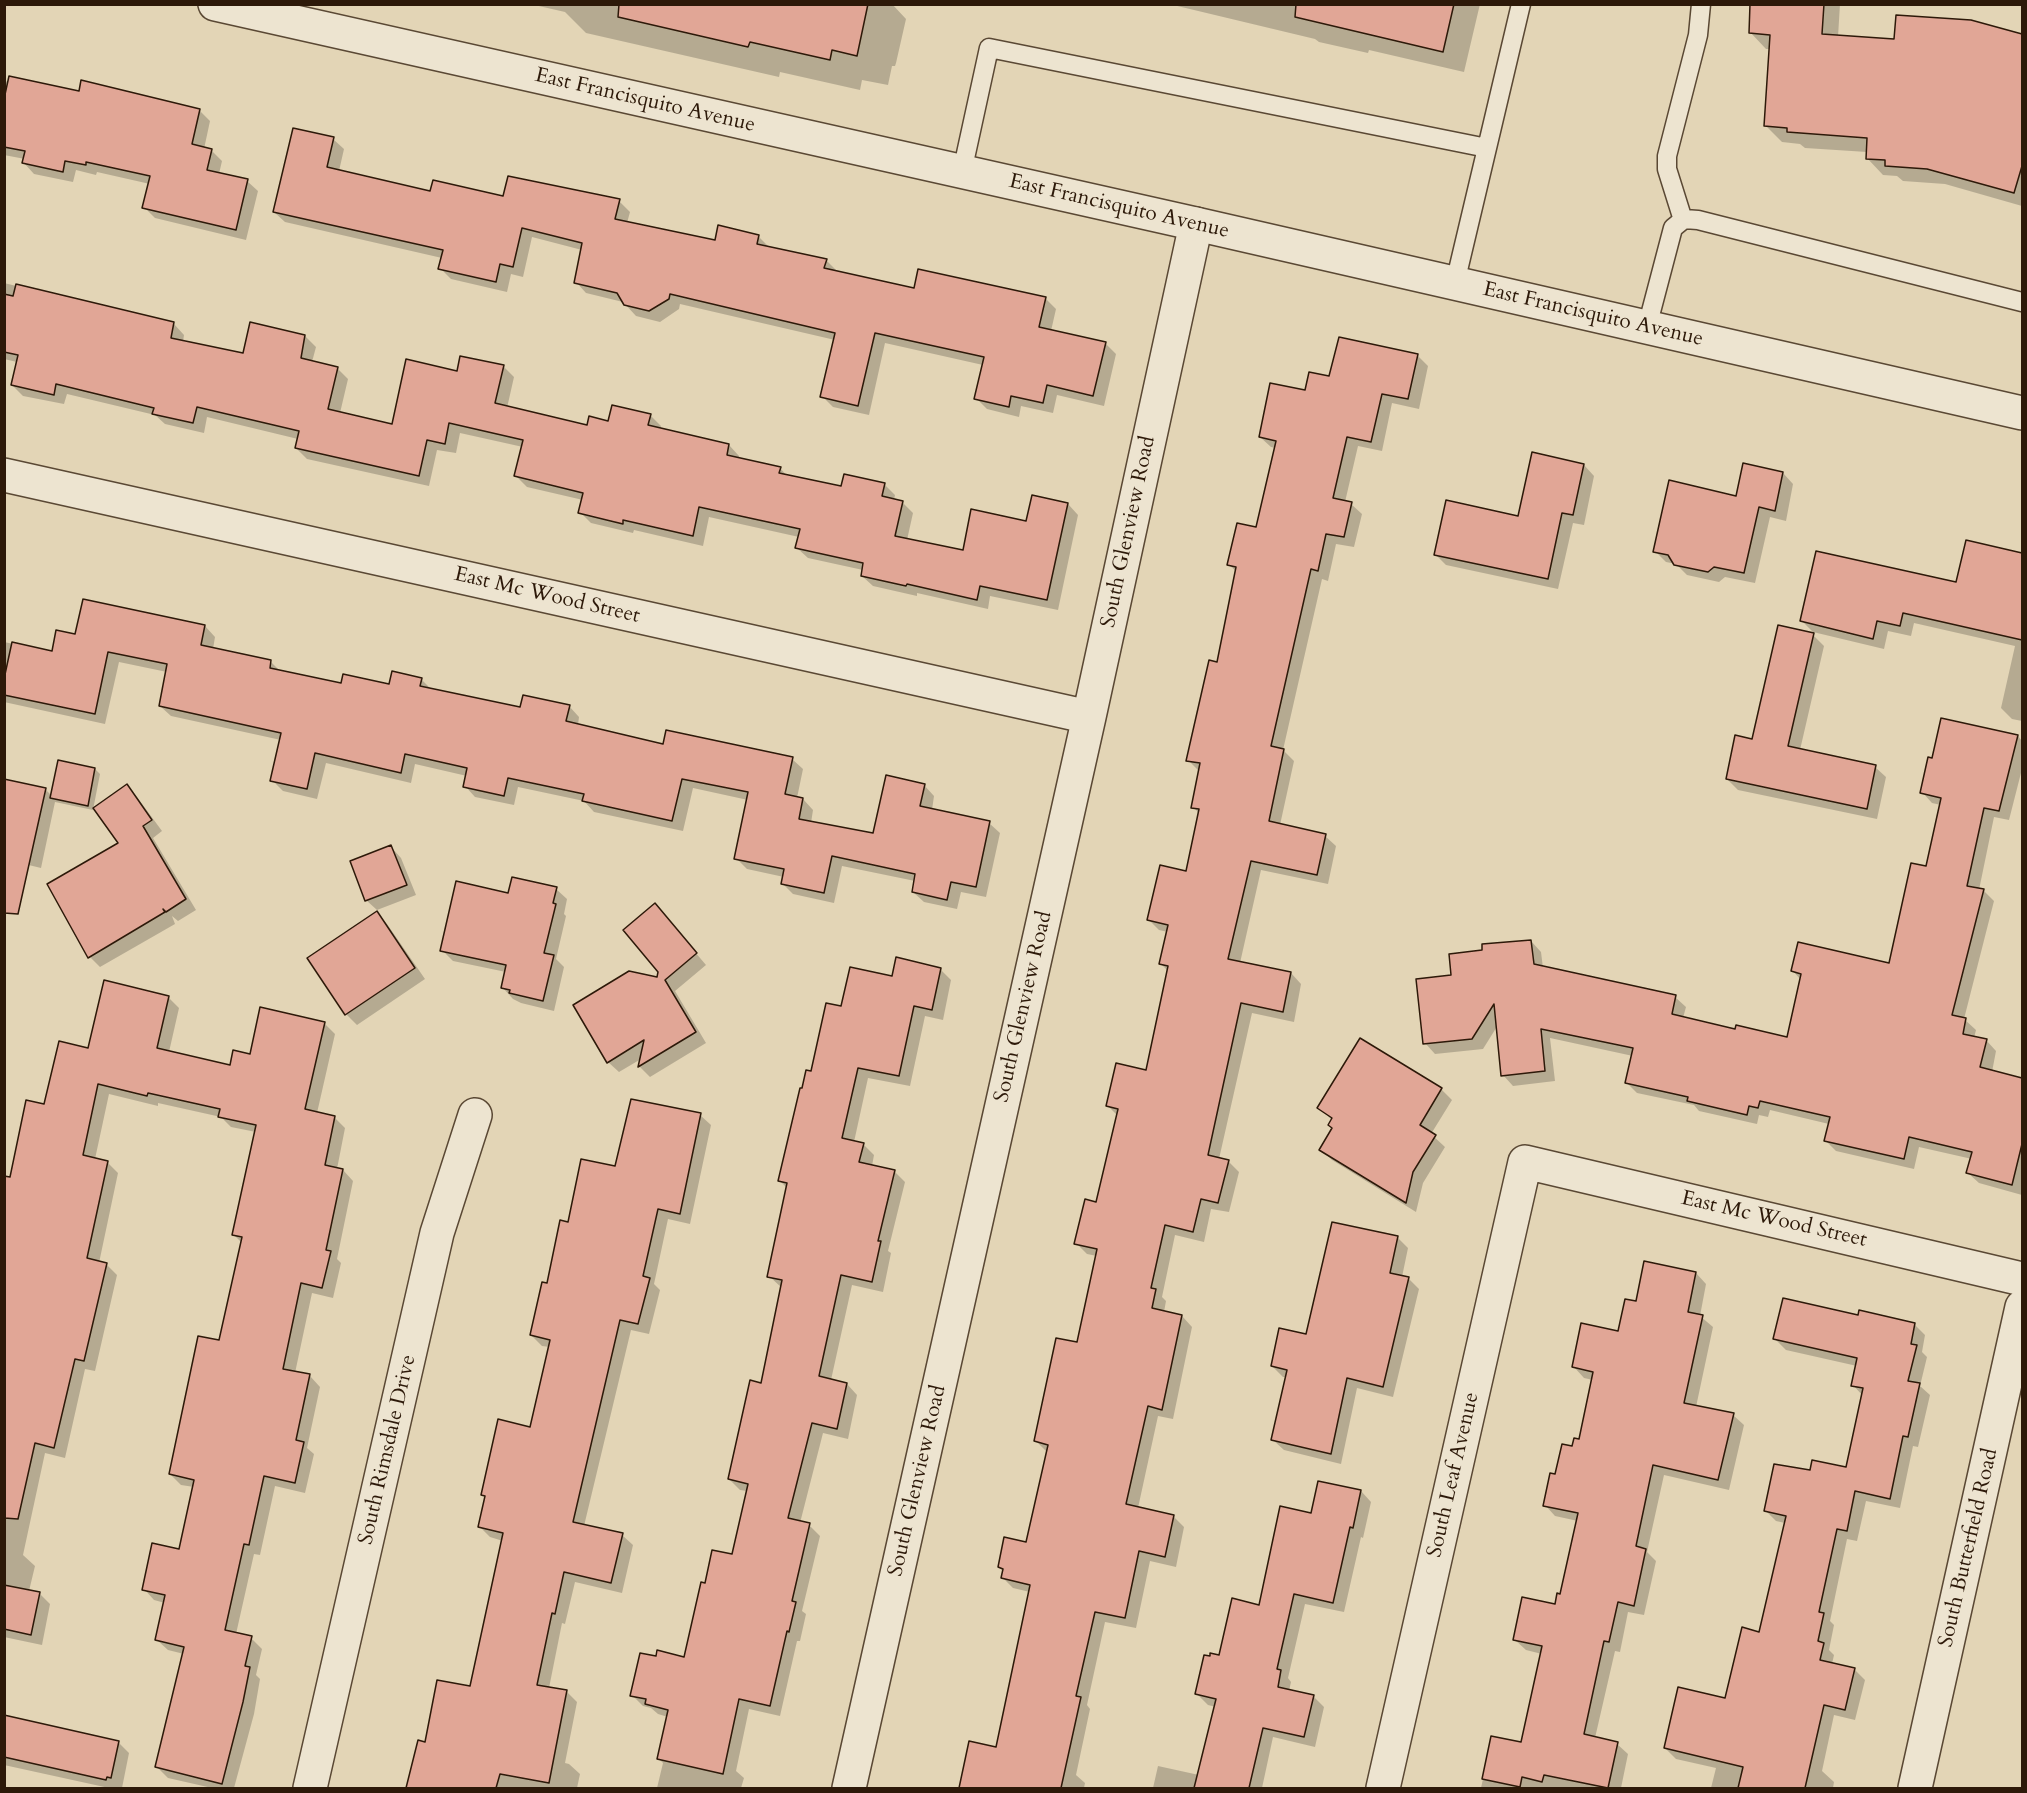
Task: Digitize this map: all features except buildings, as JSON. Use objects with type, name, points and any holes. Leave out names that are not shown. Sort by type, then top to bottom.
[{"type":"street","name":"East Francisquito Avenue","points":[[215,4],[1196,224],[2022,413]]},
{"type":"street","name":"South Glenview Road","points":[[849,1788],[1089,717],[1196,224]]},
{"type":"street","name":"East Mc Wood Street","points":[[4,475],[1089,717]]},
{"type":"street","name":"South Rimsdale Drive","points":[[310,1788],[437,1233],[475,1115]]},
{"type":"street","name":"East Mc Wood Street","points":[[1525,1162],[2022,1279]]},
{"type":"street","name":"South Leaf Avenue","points":[[1383,1788],[1525,1162]]},
{"type":"street","name":"South Butterfield Road","points":[[1915,1788],[2022,1307]]},
{"type":"lane","points":[[1455,283],[1521,4]]},
{"type":"lane","points":[[1683,220],[1667,169],[1667,156],[1698,35],[1701,4]]},
{"type":"lane","points":[[962,172],[990,48],[1487,148]]},
{"type":"lane","points":[[1647,327],[1672,228],[1683,220],[1698,220],[2022,302]]}]
